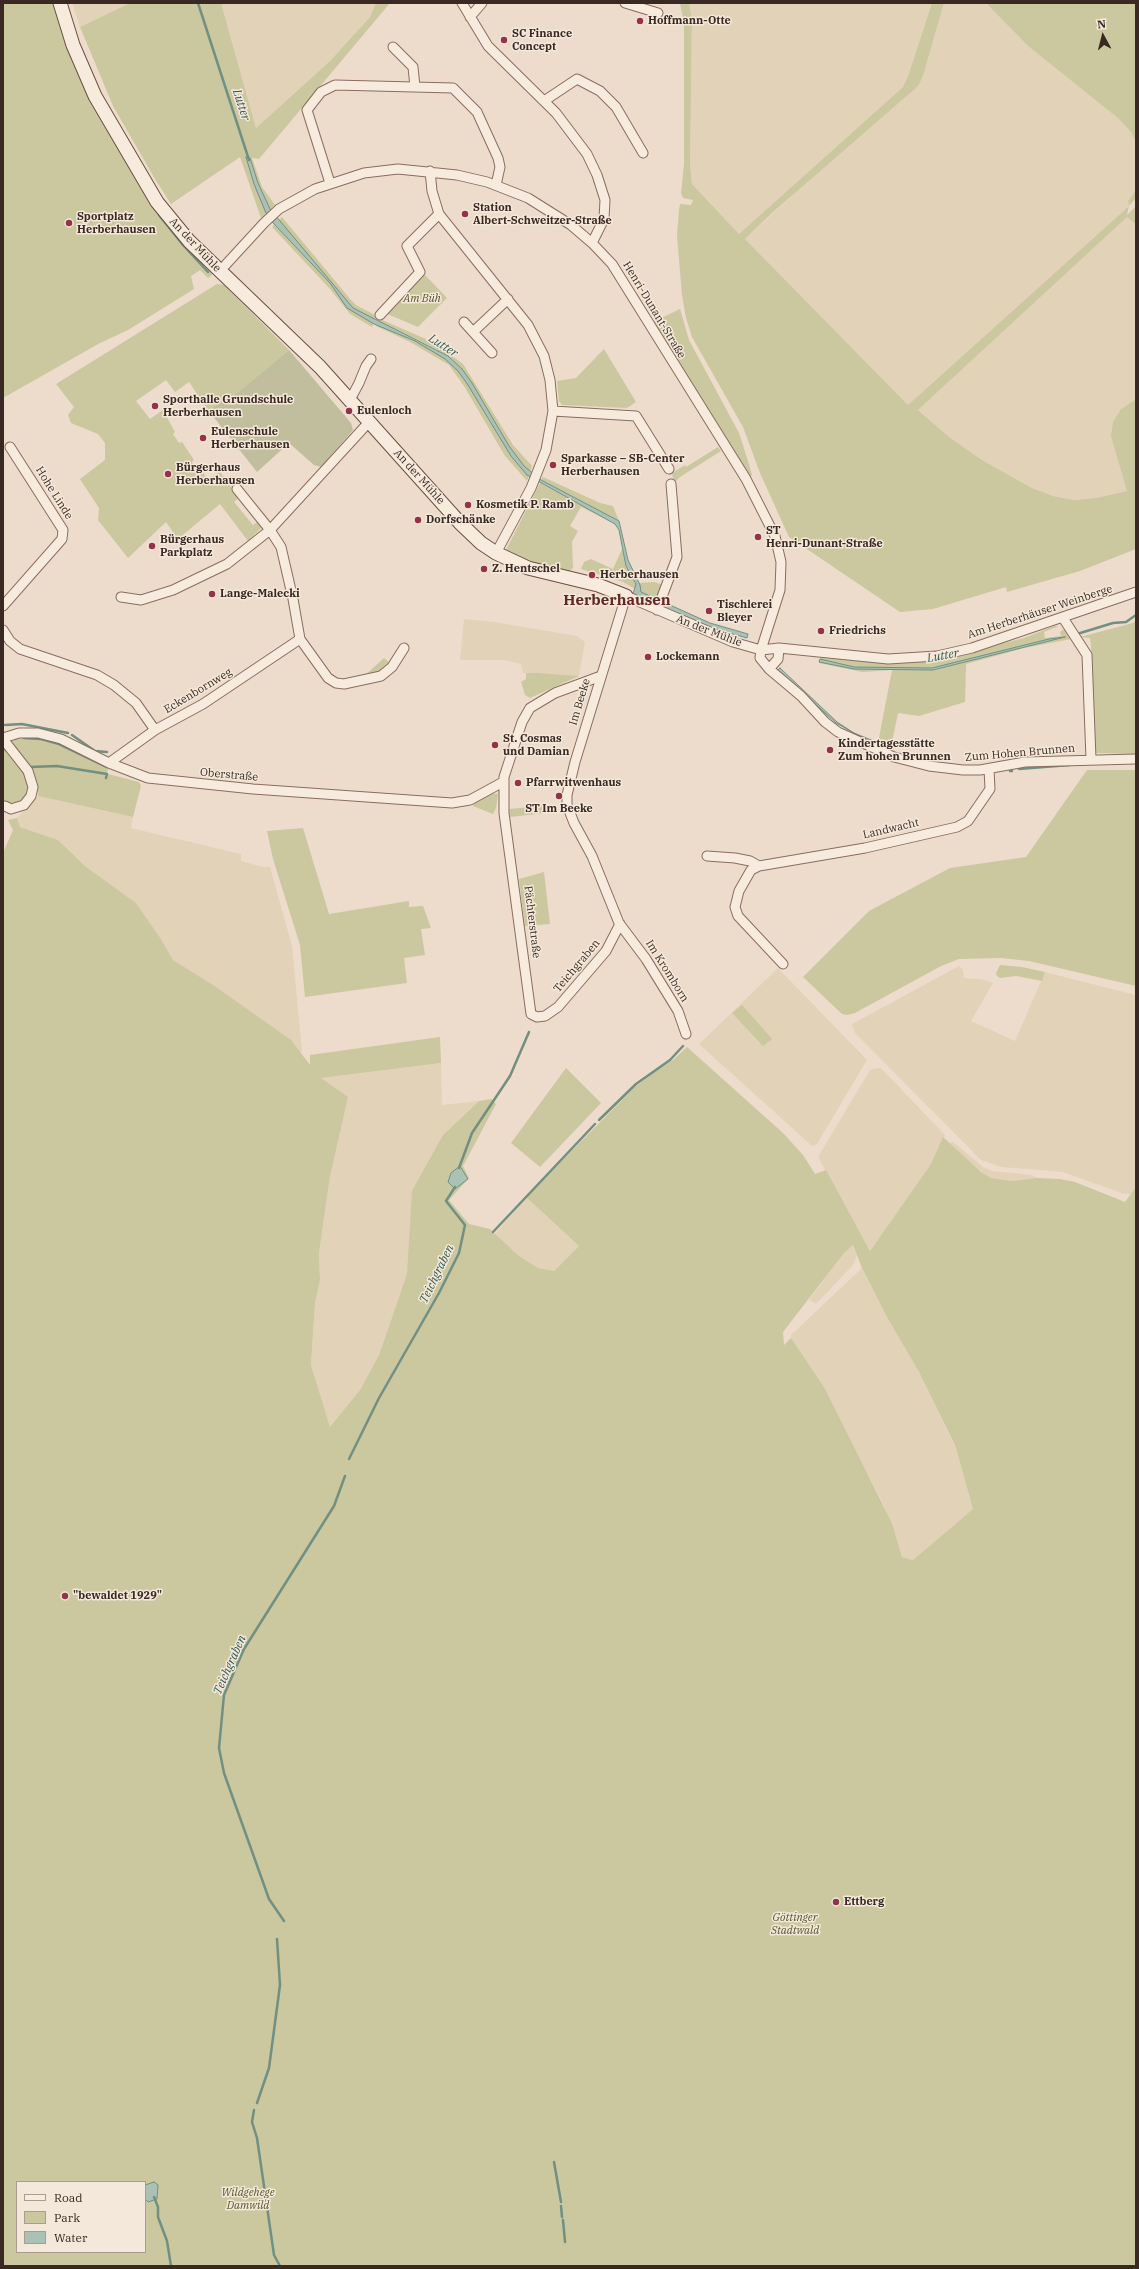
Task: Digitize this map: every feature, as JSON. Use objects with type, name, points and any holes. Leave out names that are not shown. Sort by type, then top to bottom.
[{"type":"street","name":"An der Mühle","points":[[60,3],[79,60],[95,96],[157,202],[189,241],[219,272],[304,352],[350,400],[469,533],[496,553],[528,568],[598,585],[626,596],[659,606],[733,642],[761,650]]},
{"type":"street","points":[[470,17],[482,3]]},
{"type":"street","points":[[625,3],[658,13]]},
{"type":"street","points":[[463,6],[488,46],[544,101],[573,133],[589,159],[600,182],[605,200],[604,220],[592,243]]},
{"type":"street","points":[[393,47],[413,67],[414,87]]},
{"type":"street","points":[[544,101],[578,78],[600,91],[616,107],[643,153]]},
{"type":"street","points":[[330,183],[307,113],[308,107],[321,92],[335,85],[453,88],[477,112],[498,158],[500,167],[496,185]]},
{"type":"street","name":"Henri-Dunant-Straße","points":[[219,272],[264,223],[278,210],[300,196],[330,183],[354,175],[380,170],[398,169],[430,171],[470,178],[496,185],[528,198],[550,210],[592,243],[612,264],[627,286],[680,377],[746,478],[775,536],[781,562],[780,590],[761,650]]},
{"type":"street","points":[[430,171],[432,191],[439,214],[528,325],[544,356],[550,380],[553,411],[546,450],[531,488],[496,553]]},
{"type":"street","points":[[380,315],[420,272],[407,246],[439,214]]},
{"type":"street","points":[[473,332],[508,299]]},
{"type":"street","points":[[464,322],[492,353]]},
{"type":"street","points":[[350,400],[360,384],[366,366],[371,359]]},
{"type":"street","points":[[553,411],[636,416],[669,469]]},
{"type":"street","points":[[121,597],[141,600],[173,590],[226,564],[270,530],[369,422]]},
{"type":"street","name":"Hohe Linde","points":[[3,606],[62,539],[63,530],[10,447]]},
{"type":"street","points":[[659,606],[677,557],[671,484]]},
{"type":"street","points":[[237,489],[270,530],[280,547],[284,559],[300,639],[328,678],[336,683],[344,684],[381,676],[392,667],[404,648]]},
{"type":"street","name":"Am Herberhäuser Weinberge","points":[[761,650],[779,648],[888,660],[926,657],[972,648],[1136,592]]},
{"type":"street","name":"Im Beeke","points":[[620,924],[592,856],[570,815],[567,795],[575,762],[626,596]]},
{"type":"street","points":[[1063,618],[1087,655],[1091,759]]},
{"type":"street","points":[[3,630],[10,641],[20,649],[97,675],[114,685],[136,703],[155,730]]},
{"type":"street","name":"Eckenbornweg","points":[[109,763],[155,730],[203,704],[300,639]]},
{"type":"street","points":[[769,668],[778,659],[779,648]]},
{"type":"street","name":"Zum Hohen Brunnen","points":[[761,650],[760,658],[769,668],[801,696],[825,722],[838,732],[873,750],[900,759],[929,766],[972,771],[1025,762],[1091,759],[1136,759]]},
{"type":"street","points":[[503,782],[522,722],[530,708],[546,698],[601,676]]},
{"type":"street","name":"Oberstraße","points":[[5,806],[11,809],[24,805],[31,796],[33,787],[28,771],[3,738],[32,732],[51,736],[132,773],[169,781],[334,795],[463,802],[503,782]]},
{"type":"street","name":"Landwacht","points":[[707,856],[735,858],[759,866],[865,848],[957,827],[968,821],[990,789],[989,769]]},
{"type":"street","name":"Pächterstraße","points":[[503,782],[505,818],[521,933],[529,1012],[534,1016],[545,1016]]},
{"type":"street","points":[[759,866],[751,870],[744,879],[736,899],[735,907],[738,916],[783,964]]},
{"type":"street","name":"Teichgraben","points":[[545,1016],[568,996],[601,957],[612,942],[620,924]]},
{"type":"street","name":"Im Kromborn","points":[[620,924],[646,959],[678,1011],[686,1034]]},
{"type":"shaded area","points":[[72,3],[130,3],[80,27]]},
{"type":"shaded area","points":[[221,3],[376,3],[370,17],[330,61],[256,128]]},
{"type":"shaded area","points":[[689,3],[932,3],[903,87],[739,234],[692,184],[690,163],[692,20]]},
{"type":"shaded area","points":[[944,3],[986,3],[1028,46],[1119,119],[1131,132],[1136,142],[1136,190],[1128,201],[1129,206],[908,405],[745,239],[923,76]]},
{"type":"shaded area","points":[[1127,216],[1136,224],[1136,399],[1121,409],[1123,473],[1127,491],[1096,498],[1074,500],[1053,496],[1032,488],[982,460],[949,437],[918,410]]},
{"type":"shaded area","points":[[289,350],[351,423],[353,430],[321,467],[314,465],[289,443],[257,472],[208,410],[238,392]]},
{"type":"shaded area","points":[[464,619],[494,622],[577,636],[585,642],[579,676],[523,673],[521,664],[505,660],[460,660]]},
{"type":"shaded area","points":[[38,796],[133,817],[131,828],[241,854],[241,861],[263,867],[270,867],[292,946],[302,1051],[299,1054],[173,960],[161,939],[136,903],[85,866],[58,840],[20,827],[17,818]]},
{"type":"shaded area","points":[[959,966],[963,970],[964,978],[981,979],[993,983],[971,1021],[1015,1041],[1045,972],[1136,995],[1136,1187],[1131,1194],[1124,1194],[1063,1172],[1001,1167],[981,1160],[855,1033],[852,1024]]},
{"type":"shaded area","points":[[778,968],[867,1060],[817,1144],[812,1146],[699,1044]]},
{"type":"shaded area","points":[[441,1063],[442,1105],[479,1101],[443,1135],[409,1258],[407,1274],[379,1355],[360,1390],[330,1428],[311,1365],[315,1303],[320,1280],[319,1253],[330,1176],[320,1078]]},
{"type":"shaded area","points":[[881,1068],[945,1135],[931,1164],[870,1251],[818,1157],[870,1070]]},
{"type":"shaded area","points":[[952,1141],[983,1167],[992,1171],[1032,1175],[1037,1178],[1012,1181],[991,1178],[981,1172],[959,1153],[950,1144]]},
{"type":"shaded area","points":[[526,1197],[579,1246],[554,1271],[538,1268],[519,1256],[495,1234]]},
{"type":"shaded area","points":[[853,1245],[857,1256],[853,1265],[816,1304],[809,1300],[844,1252]]},
{"type":"shaded area","points":[[862,1268],[888,1319],[919,1372],[955,1446],[973,1509],[913,1560],[902,1557],[892,1523],[878,1493],[843,1428],[791,1338],[791,1335]]},
{"type":"green space","points":[[3,3],[56,3],[156,205],[213,270],[212,275],[208,278],[200,270],[191,276],[194,289],[128,330],[100,343],[3,398]]},
{"type":"green space","points":[[130,3],[221,3],[256,128],[330,61],[370,17],[376,3],[390,3],[259,159],[252,158],[262,187],[275,205],[261,218],[240,157],[171,204],[155,179],[113,106],[80,27]]},
{"type":"green space","points":[[680,3],[689,3],[692,20],[690,163],[692,184],[739,234],[903,87],[932,3],[944,3],[923,76],[918,86],[772,213],[745,239],[908,405],[1129,206],[1127,215],[1136,206],[1136,224],[1127,217],[918,410],[949,437],[982,460],[1032,488],[1053,496],[1074,500],[1096,498],[1127,491],[1111,436],[1113,422],[1121,409],[1136,399],[1136,549],[1080,571],[1007,592],[1006,587],[933,609],[900,612],[789,537],[760,473],[743,427],[692,337],[686,318],[682,295],[677,236],[680,204],[691,205],[693,200],[683,198],[681,193],[684,164],[684,24]]},
{"type":"green space","points":[[986,3],[1136,3],[1136,142],[1131,132],[1119,119],[1028,46]]},
{"type":"green space","points":[[1136,190],[1136,198],[1129,206],[1128,201]]},
{"type":"green space","points":[[282,217],[351,300],[356,305],[375,315],[376,317],[372,327],[350,314],[330,289],[272,227]]},
{"type":"green space","name":"Am Büh","points":[[425,275],[447,298],[418,327],[385,313],[417,278]]},
{"type":"green space","points":[[217,284],[224,285],[289,350],[238,392],[208,410],[189,382],[175,392],[166,380],[136,401],[150,419],[163,410],[175,432],[173,434],[179,443],[182,442],[194,460],[192,462],[198,471],[201,469],[207,479],[220,472],[240,497],[234,502],[253,525],[259,521],[262,527],[248,541],[220,504],[178,539],[166,522],[128,558],[98,520],[99,508],[80,479],[105,460],[105,443],[98,434],[71,423],[68,415],[74,407],[56,384]]},
{"type":"green space","points":[[680,309],[689,340],[739,433],[752,475],[750,477],[653,322]]},
{"type":"green space","points":[[380,319],[435,343],[463,364],[513,445],[532,466],[527,481],[505,456],[464,386],[449,365],[410,342],[376,326],[377,324],[415,341],[435,352],[438,350],[378,321]]},
{"type":"green space","points":[[604,349],[636,402],[627,408],[562,405],[559,401],[557,381],[576,378]]},
{"type":"green space","points":[[718,447],[721,451],[680,477],[674,483],[672,473],[685,465],[686,467]]},
{"type":"green space","points":[[543,477],[600,503],[613,506],[619,521],[541,480]]},
{"type":"green space","points":[[540,483],[615,524],[581,507],[570,526],[578,531],[572,542],[573,568],[567,573],[535,565],[508,553],[506,550]]},
{"type":"green space","points":[[623,547],[626,566],[636,584],[635,589],[623,582],[581,569],[584,562],[591,559],[613,569]]},
{"type":"green space","points":[[654,582],[664,585],[659,600],[640,592],[639,583]]},
{"type":"green space","points":[[1136,620],[1136,754],[1095,753],[1090,638],[1080,637],[1133,623]]},
{"type":"green space","points":[[1054,626],[1059,626],[1044,632],[1045,638],[1061,636],[1060,632],[1064,629],[1071,639],[1024,648],[966,664],[965,702],[919,716],[898,713],[891,747],[878,743],[892,670],[862,672],[819,663],[821,656],[880,663],[995,643],[996,645],[1024,638]]},
{"type":"green space","points":[[384,658],[391,664],[376,674],[363,677]]},
{"type":"green space","points":[[526,673],[579,676],[530,698],[525,695],[521,682],[526,679]]},
{"type":"green space","points":[[3,734],[31,735],[61,742],[109,767],[105,778],[107,778],[108,774],[139,782],[141,786],[133,817],[38,796],[38,783],[31,768],[30,791],[21,803],[3,809]]},
{"type":"green space","points":[[1087,770],[1136,770],[1136,986],[1029,961],[1001,958],[959,959],[941,966],[855,1013],[847,1015],[842,1014],[803,977],[869,911],[950,868],[1026,857]]},
{"type":"green space","points":[[489,793],[498,794],[496,808],[493,814],[473,806],[474,802]]},
{"type":"green space","points":[[554,805],[554,812],[510,817],[509,809]]},
{"type":"green space","points":[[17,818],[20,827],[58,840],[85,866],[136,903],[161,939],[173,960],[216,987],[291,1040],[310,1065],[310,1055],[440,1037],[441,1063],[321,1078],[348,1097],[330,1176],[319,1253],[320,1280],[315,1303],[311,1365],[330,1427],[360,1390],[379,1355],[407,1274],[412,1191],[443,1135],[479,1101],[491,1099],[496,1104],[463,1166],[469,1178],[449,1200],[469,1224],[490,1229],[519,1256],[538,1268],[554,1271],[579,1246],[526,1197],[634,1088],[657,1070],[673,1060],[687,1047],[783,1133],[803,1155],[815,1174],[826,1170],[870,1251],[931,1164],[943,1137],[981,1172],[991,1178],[1012,1181],[1037,1178],[1060,1179],[1075,1182],[1125,1202],[1136,1187],[1136,2266],[3,2266],[3,853],[13,830],[8,820]],"holes":[[[853,1245],[862,1268],[888,1319],[919,1372],[955,1445],[973,1509],[913,1560],[902,1557],[892,1523],[825,1389],[791,1338],[784,1345],[783,1332],[844,1253]]]},
{"type":"green space","points":[[303,828],[329,914],[409,901],[409,907],[423,906],[431,928],[421,929],[425,955],[404,958],[407,983],[305,997],[300,945],[273,859],[267,831]]},
{"type":"green space","points":[[544,872],[550,924],[525,926],[519,879]]},
{"type":"green space","points":[[1000,965],[1022,967],[1045,972],[1042,981],[1016,976],[1000,978],[996,973]]},
{"type":"green space","points":[[742,1005],[772,1039],[763,1046],[732,1013]]},
{"type":"green space","points":[[566,1068],[601,1103],[540,1167],[511,1143]]},
{"type":"water","points":[[246,157],[250,158],[258,183],[270,209],[353,308],[448,356],[462,369],[472,383],[509,446],[524,466],[541,480],[619,521],[628,560],[640,585],[641,592],[710,623],[748,634],[747,638],[705,626],[633,594],[636,584],[626,566],[619,530],[615,524],[527,475],[511,456],[468,385],[458,371],[445,359],[415,341],[374,324],[347,308],[330,283],[274,224],[266,213],[254,184]]},
{"type":"water","points":[[1065,637],[933,670],[854,669],[819,662],[820,659],[854,667],[932,668],[1049,639]]},
{"type":"water","points":[[780,668],[837,722],[854,733],[836,723],[778,670]]},
{"type":"water","points":[[854,733],[891,748],[891,750],[872,743]]},
{"type":"water","points":[[460,1166],[468,1179],[455,1189],[448,1182],[451,1173]]},
{"type":"water","points":[[154,2182],[158,2185],[157,2199],[148,2202],[146,2200],[146,2185]]},
{"type":"waterway","name":"Lutter","points":[[198,3],[249,160]]},
{"type":"waterway","points":[[159,215],[183,245],[208,272]]},
{"type":"waterway","name":"Lutter","points":[[1077,634],[1113,623],[1126,622],[1136,615]]},
{"type":"waterway","points":[[5,725],[22,724],[68,733]]},
{"type":"waterway","points":[[72,735],[95,751],[107,752]]},
{"type":"waterway","points":[[24,738],[41,739],[59,744],[107,767]]},
{"type":"waterway","points":[[3,747],[7,751]]},
{"type":"waterway","points":[[1019,769],[1070,765]]},
{"type":"waterway","points":[[30,767],[57,766],[107,774],[106,778]]},
{"type":"waterway","name":"Teichgraben","points":[[459,1168],[472,1133],[510,1076],[529,1032]]},
{"type":"waterway","points":[[599,1120],[636,1084],[670,1060],[683,1046]]},
{"type":"waterway","points":[[493,1232],[595,1124]]},
{"type":"waterway","name":"Teichgraben","points":[[349,1459],[379,1398],[439,1293],[459,1253],[465,1225],[446,1201],[455,1187]]},
{"type":"waterway","name":"Teichgraben","points":[[284,1921],[269,1899],[224,1773],[219,1748],[224,1695],[244,1649],[334,1506],[345,1476]]},
{"type":"waterway","points":[[257,2103],[269,2068],[280,1985],[277,1939]]},
{"type":"waterway","points":[[254,2110],[252,2122],[257,2138],[274,2255],[280,2266]]},
{"type":"waterway","points":[[554,2162],[561,2202]]},
{"type":"waterway","points":[[154,2197],[158,2207],[158,2217],[167,2241],[171,2266]]},
{"type":"waterway","points":[[561,2206],[562,2217]]},
{"type":"waterway","points":[[563,2220],[565,2242]]},
{"type":"place","name":"Hoffmann-Otte","points":[[640,21]]},
{"type":"place","name":"SC Finance Concept","points":[[504,40]]},
{"type":"place","name":"Station Albert-Schweitzer-Straße","points":[[465,214]]},
{"type":"place","name":"Sportplatz Herberhausen","points":[[69,223]]},
{"type":"place","name":"Sporthalle Grundschule Herberhausen","points":[[155,406]]},
{"type":"place","name":"Eulenloch","points":[[349,411]]},
{"type":"place","name":"Eulenschule Herberhausen","points":[[203,438]]},
{"type":"place","name":"Sparkasse – SB-Center Herberhausen","points":[[553,465]]},
{"type":"place","name":"Bürgerhaus Herberhausen","points":[[168,474]]},
{"type":"place","name":"Kosmetik P. Ramb","points":[[468,505]]},
{"type":"place","name":"Dorfschänke","points":[[418,520]]},
{"type":"place","name":"ST Henri-Dunant-Straße","points":[[758,537]]},
{"type":"place","name":"Bürgerhaus Parkplatz","points":[[152,546]]},
{"type":"place","name":"Z. Hentschel","points":[[484,569]]},
{"type":"place","name":"Herberhausen","points":[[592,575]]},
{"type":"place","name":"Lange-Malecki","points":[[212,594]]},
{"type":"place","name":"Tischlerei Bleyer","points":[[709,611]]},
{"type":"place","name":"Friedrichs","points":[[821,631]]},
{"type":"place","name":"Lockemann","points":[[648,657]]},
{"type":"place","name":"St. Cosmas und Damian","points":[[495,745]]},
{"type":"place","name":"Kindertagesstätte Zum hohen Brunnen","points":[[830,750]]},
{"type":"place","name":"Pfarrwitwenhaus","points":[[518,783]]},
{"type":"place","name":"ST Im Beeke","points":[[559,796]]},
{"type":"place","name":"\"bewaldet 1929\"","points":[[65,1596]]},
{"type":"place","name":"Ettberg","points":[[836,1902]]},
{"type":"district","name":"Herberhausen","points":[[617,601]]},
{"type":"park label","name":"Göttinger Stadtwald","points":[[795,1924]]},
{"type":"park label","name":"Wildgehege Damwild","points":[[248,2199]]}]
